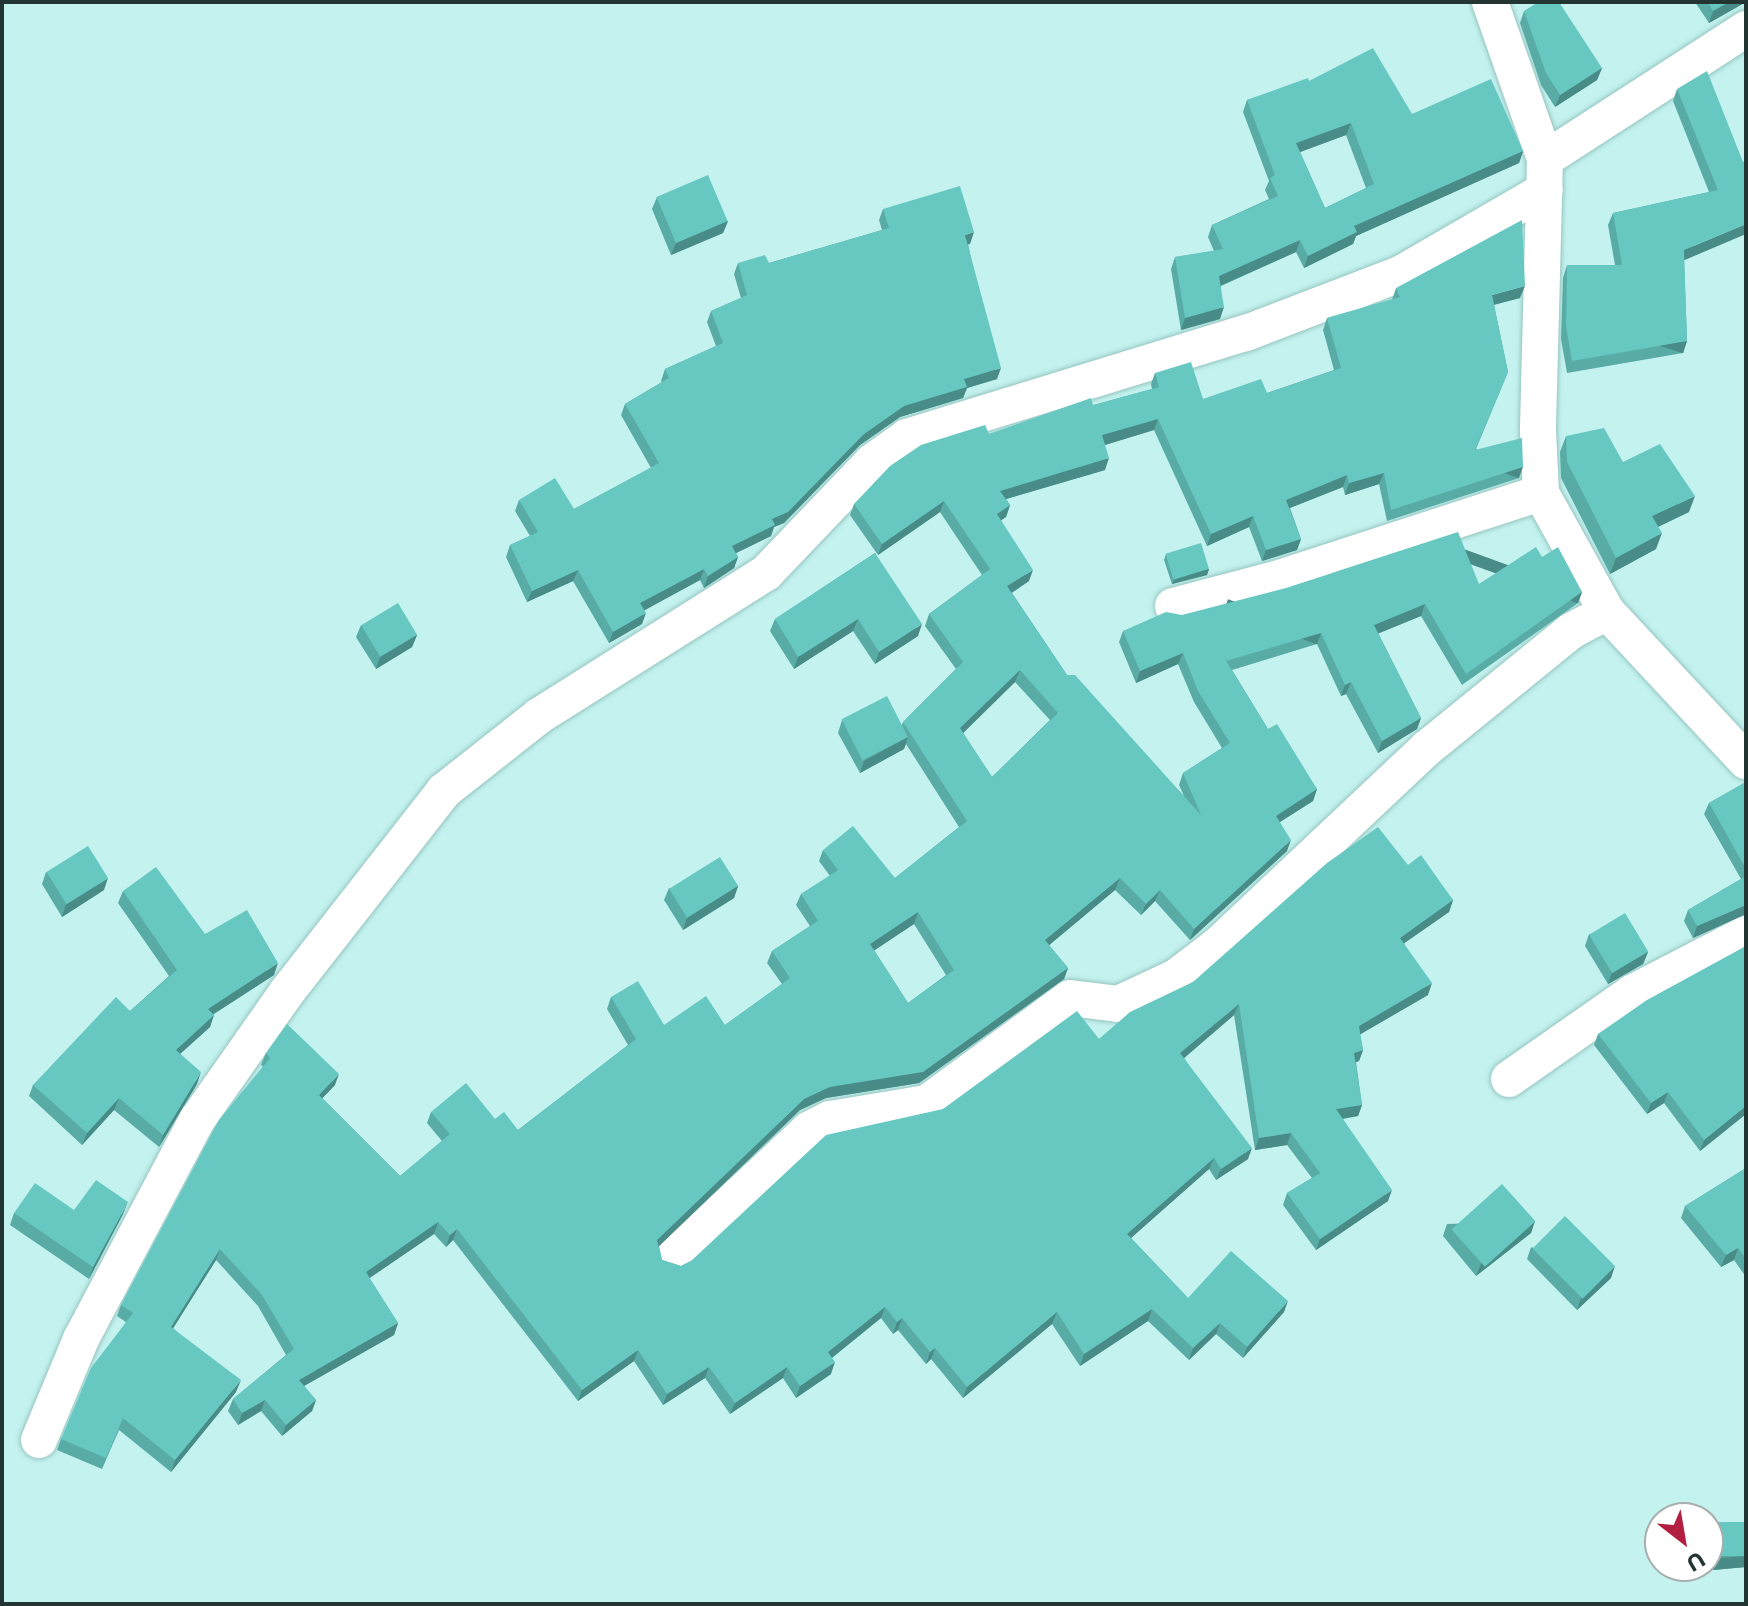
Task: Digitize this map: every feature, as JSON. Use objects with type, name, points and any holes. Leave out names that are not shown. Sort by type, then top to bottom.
[{"type":"street","points":[[1490,2],[1545,175],[1538,431],[1541,493],[1607,612],[1746,761]]},
{"type":"street","points":[[39,1440],[81,1339],[197,1120],[287,992],[444,791],[539,716],[766,573],[872,462],[907,437],[1246,333],[1402,273],[1545,175],[1746,29]]},
{"type":"street","points":[[1173,606],[1276,579],[1541,493]]},
{"type":"street","points":[[673,1257],[810,1129],[830,1119],[927,1103],[1070,998],[1118,1004],[1176,977],[1218,945],[1426,749],[1571,631],[1607,612]]},
{"type":"street","points":[[1509,1079],[1632,993],[1746,934]]},
{"type":"building","points":[[1538,2],[1559,2],[1602,68],[1560,95],[1546,73],[1524,11]]},
{"type":"building","points":[[1708,2],[1729,2],[1713,11]]},
{"type":"building","points":[[1373,48],[1412,114],[1491,79],[1523,151],[1354,226],[1357,232],[1308,256],[1300,240],[1219,276],[1224,307],[1185,318],[1175,257],[1223,249],[1212,225],[1278,196],[1270,178],[1275,175],[1247,100],[1308,78],[1309,81]],"holes":[[[1351,123],[1374,184],[1325,208],[1296,143]]]},
{"type":"building","points":[[1707,71],[1743,162],[1746,160],[1746,224],[1684,250],[1687,341],[1572,361],[1566,326],[1567,265],[1622,265],[1613,213],[1718,190],[1677,89]]},
{"type":"building","points":[[708,175],[728,221],[676,243],[656,197]]},
{"type":"building","points":[[960,186],[974,232],[965,235],[1001,368],[964,379],[967,387],[904,406],[864,434],[788,512],[772,519],[775,525],[732,546],[738,557],[708,576],[704,569],[640,603],[646,613],[613,632],[578,570],[532,591],[510,545],[538,532],[519,500],[555,478],[574,509],[659,463],[625,404],[669,378],[665,369],[723,343],[711,311],[747,295],[738,263],[765,255],[769,263],[889,228],[883,209]]},
{"type":"building","points":[[1522,220],[1525,286],[1492,295],[1508,372],[1475,450],[1522,438],[1523,467],[1391,510],[1384,473],[1349,483],[1347,475],[1286,500],[1301,539],[1266,550],[1253,516],[1211,534],[1158,419],[1102,435],[1109,458],[1000,491],[1010,505],[997,514],[1033,570],[1007,586],[1067,675],[1075,675],[1201,815],[1183,773],[1230,743],[1198,691],[1183,653],[1140,671],[1123,631],[1166,612],[1182,615],[1286,588],[1458,532],[1479,584],[1536,547],[1542,557],[1558,547],[1582,592],[1466,674],[1425,604],[1374,625],[1421,718],[1382,741],[1351,682],[1345,685],[1321,633],[1226,661],[1268,729],[1277,724],[1317,789],[1276,816],[1291,840],[1194,929],[1160,890],[1146,904],[1120,878],[1045,940],[1068,968],[923,1072],[830,1087],[804,1099],[657,1240],[662,1260],[681,1266],[691,1261],[826,1135],[943,1109],[1077,1011],[1099,1039],[1130,1012],[1193,982],[1327,863],[1378,827],[1408,865],[1421,855],[1453,900],[1400,938],[1432,983],[1359,1026],[1363,1050],[1354,1053],[1362,1105],[1336,1109],[1392,1190],[1320,1239],[1287,1193],[1320,1173],[1291,1133],[1259,1138],[1239,1004],[1180,1053],[1252,1148],[1221,1169],[1214,1158],[1127,1234],[1188,1298],[1231,1251],[1288,1301],[1247,1347],[1220,1323],[1193,1348],[1152,1309],[1084,1354],[1057,1312],[967,1387],[935,1348],[930,1352],[902,1318],[897,1322],[885,1307],[828,1352],[835,1362],[800,1386],[787,1367],[735,1403],[709,1367],[667,1394],[638,1350],[582,1390],[457,1229],[450,1235],[438,1222],[366,1272],[398,1323],[299,1380],[316,1400],[286,1425],[265,1400],[242,1413],[233,1399],[294,1349],[262,1295],[220,1249],[171,1327],[241,1380],[175,1460],[123,1418],[106,1458],[61,1439],[91,1368],[133,1313],[121,1305],[219,1120],[270,1058],[266,1053],[287,1024],[339,1074],[319,1095],[400,1176],[450,1134],[431,1112],[466,1083],[495,1119],[504,1112],[518,1130],[636,1039],[611,997],[638,981],[664,1025],[706,996],[725,1025],[790,978],[772,951],[818,921],[801,894],[838,870],[823,850],[853,826],[895,878],[967,821],[903,722],[963,662],[929,614],[990,569],[944,501],[882,544],[854,504],[890,466],[921,445],[985,425],[989,434],[1091,398],[1093,405],[1159,387],[1155,373],[1191,362],[1203,399],[1261,379],[1267,393],[1341,368],[1327,318],[1400,297],[1396,288]],"holes":[[[1020,670],[1058,713],[992,777],[960,728]],[[918,912],[954,970],[908,1003],[870,944]]]},
{"type":"building","points":[[1604,428],[1623,462],[1660,444],[1695,496],[1652,516],[1662,533],[1616,558],[1567,462],[1566,436]]},
{"type":"building","points":[[1201,543],[1209,569],[1174,580],[1166,554]]},
{"type":"building","points":[[875,553],[922,624],[879,652],[858,619],[798,657],[775,619]]},
{"type":"building","points":[[398,603],[417,635],[380,657],[361,625]]},
{"type":"building","points":[[887,696],[908,737],[862,760],[842,719]]},
{"type":"building","points":[[1746,782],[1746,869],[1709,803]]},
{"type":"building","points":[[88,846],[108,878],[67,904],[46,872]]},
{"type":"building","points":[[720,857],[738,886],[687,918],[669,889]]},
{"type":"building","points":[[156,867],[205,934],[247,910],[278,963],[208,1009],[214,1015],[176,1050],[201,1072],[163,1135],[119,1098],[87,1133],[33,1085],[116,997],[130,1011],[177,970],[123,891]]},
{"type":"building","points":[[1746,876],[1746,905],[1697,926],[1688,910]]},
{"type":"building","points":[[1625,913],[1648,952],[1612,973],[1589,935]]},
{"type":"building","points":[[1746,946],[1746,1106],[1704,1140],[1668,1092],[1651,1103],[1598,1034],[1647,1000]]},
{"type":"building","points":[[1746,1168],[1746,1259],[1738,1248],[1726,1255],[1685,1206]]},
{"type":"building","points":[[96,1180],[128,1202],[93,1267],[14,1213],[35,1183],[74,1210]]},
{"type":"building","points":[[1502,1184],[1535,1221],[1485,1267],[1451,1230]]},
{"type":"building","points":[[1565,1216],[1615,1266],[1583,1299],[1532,1249]]},
{"type":"building","points":[[1724,1522],[1746,1522],[1746,1556],[1724,1556]]}]
